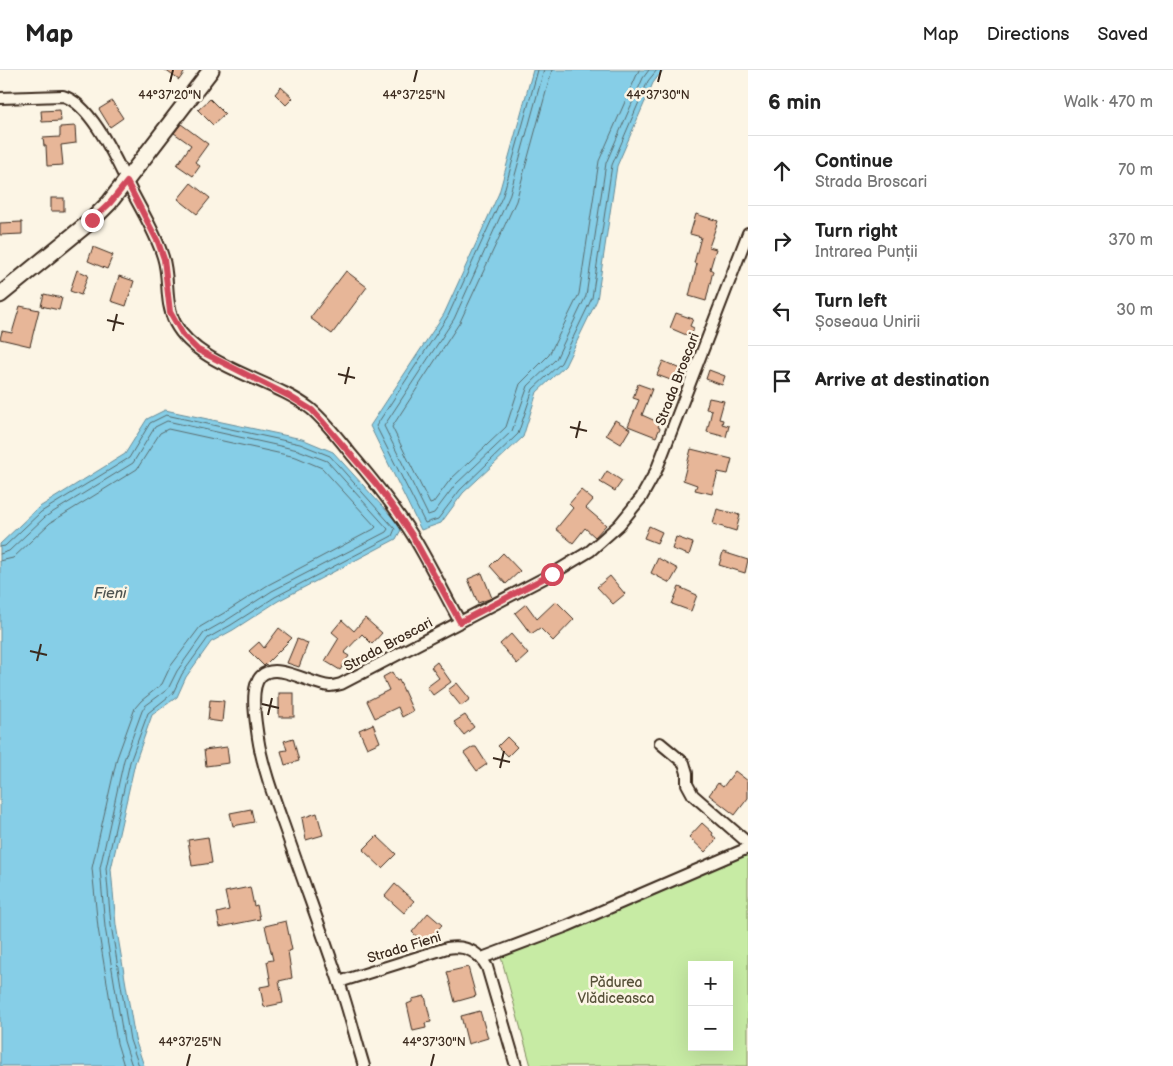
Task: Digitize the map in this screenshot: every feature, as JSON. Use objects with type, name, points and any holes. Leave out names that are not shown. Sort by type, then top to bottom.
[{"type":"main road","points":[[0,295],[110,203],[211,70]]},
{"type":"street","points":[[0,98],[58,95],[72,99],[87,115],[110,147],[158,242],[164,259],[170,312],[183,335],[198,350],[289,396],[312,410],[376,484],[402,519],[430,565],[460,622]]},
{"type":"street","name":"Strada Broscari","points":[[364,1066],[339,982],[277,806],[258,740],[255,708],[256,683],[268,671],[276,671],[319,684],[330,686],[341,684],[552,574],[590,551],[618,525],[641,498],[660,463],[748,232]]},
{"type":"street","points":[[660,743],[684,762],[688,773],[687,784],[693,795],[748,843]]},
{"type":"street","points":[[516,1066],[487,967],[482,958],[567,926],[748,848]]},
{"type":"street","name":"Strada Fieni","points":[[339,982],[447,948],[469,949],[482,958]]},
{"type":"green space","name":"Pădurea Vlădiceasca","points":[[748,852],[748,1066],[531,1066],[501,957]]},
{"type":"water","points":[[533,70],[663,70],[653,83],[617,166],[597,300],[565,366],[537,392],[523,437],[463,493],[441,523],[421,530],[370,426],[444,314],[499,193]]},
{"type":"water","name":"Fieni","points":[[165,410],[302,439],[333,452],[402,528],[396,539],[278,601],[211,642],[186,677],[177,697],[152,715],[135,763],[111,869],[116,925],[135,1039],[144,1066],[0,1066],[0,544],[38,508],[125,454],[147,419]]},
{"type":"building","points":[[165,70],[186,70],[179,80]]},
{"type":"building","points":[[281,87],[293,98],[286,105],[275,94]]},
{"type":"building","points":[[210,99],[225,114],[213,125],[198,110]]},
{"type":"building","points":[[112,101],[123,118],[110,127],[99,109]]},
{"type":"building","points":[[60,110],[61,121],[42,122],[41,111]]},
{"type":"building","points":[[181,124],[208,144],[195,162],[200,166],[193,176],[177,165],[191,145],[174,133]]},
{"type":"building","points":[[75,126],[76,143],[61,145],[63,165],[47,166],[46,146],[44,146],[43,138],[60,137],[60,127]]},
{"type":"building","points":[[191,183],[210,198],[197,214],[178,199]]},
{"type":"building","points":[[51,198],[64,198],[64,211],[51,211]]},
{"type":"building","points":[[696,214],[718,221],[709,247],[716,249],[710,269],[713,271],[706,301],[689,296],[697,264],[694,263],[701,237],[690,234]]},
{"type":"building","points":[[22,222],[22,234],[0,235],[0,223]]},
{"type":"building","points":[[93,247],[113,255],[107,269],[88,261]]},
{"type":"building","points":[[77,270],[88,275],[81,295],[70,291]]},
{"type":"building","points":[[346,271],[367,287],[332,334],[310,318]]},
{"type":"building","points":[[119,276],[134,281],[126,306],[111,301]]},
{"type":"building","points":[[44,294],[62,298],[59,310],[41,306]]},
{"type":"building","points":[[20,306],[39,310],[30,346],[0,339],[2,331],[12,333]]},
{"type":"building","points":[[676,313],[693,319],[690,326],[694,328],[691,337],[670,328]]},
{"type":"building","points":[[663,361],[681,369],[676,382],[657,375]]},
{"type":"building","points":[[709,370],[725,376],[722,385],[706,379]]},
{"type":"building","points":[[638,384],[652,389],[642,415],[660,423],[656,437],[628,426],[639,400],[633,398]]},
{"type":"building","points":[[709,398],[724,401],[719,419],[723,420],[722,424],[729,426],[726,437],[707,432],[712,410],[706,409]]},
{"type":"building","points":[[615,420],[630,429],[621,444],[606,435]]},
{"type":"building","points":[[691,449],[732,459],[728,474],[718,472],[712,494],[695,490],[697,485],[683,480]]},
{"type":"building","points":[[607,471],[622,481],[615,491],[600,482]]},
{"type":"building","points":[[581,490],[593,500],[586,508],[606,525],[595,537],[585,528],[573,543],[556,529],[573,508],[569,504]]},
{"type":"building","points":[[717,509],[740,515],[736,531],[713,524]]},
{"type":"building","points":[[649,526],[662,532],[657,543],[644,538]]},
{"type":"building","points":[[676,537],[693,543],[689,555],[672,549]]},
{"type":"building","points":[[723,552],[748,560],[745,573],[719,565]]},
{"type":"building","points":[[503,553],[520,571],[506,584],[490,566]]},
{"type":"building","points":[[658,558],[678,569],[670,583],[651,573]]},
{"type":"building","points":[[482,573],[492,598],[478,603],[468,579]]},
{"type":"building","points":[[610,576],[625,594],[613,604],[597,587]]},
{"type":"building","points":[[679,587],[697,595],[691,611],[672,604]]},
{"type":"building","points":[[556,601],[574,619],[553,641],[540,628],[531,634],[515,613],[526,604],[537,619]]},
{"type":"building","points":[[365,618],[382,633],[372,644],[362,634],[344,653],[349,656],[340,670],[325,661],[339,638],[332,632],[342,620],[354,631]]},
{"type":"building","points":[[279,628],[292,638],[264,666],[249,651],[259,642],[264,648]]},
{"type":"building","points":[[511,634],[528,654],[517,664],[500,644]]},
{"type":"building","points":[[297,639],[308,643],[299,667],[287,663]]},
{"type":"building","points":[[437,662],[451,682],[433,695],[427,687],[439,678],[431,667]]},
{"type":"building","points":[[392,672],[397,681],[399,680],[413,711],[402,717],[398,707],[375,718],[367,701],[389,690],[383,677]]},
{"type":"building","points":[[457,683],[470,699],[461,706],[448,690]]},
{"type":"building","points":[[279,693],[294,693],[294,717],[279,717]]},
{"type":"building","points":[[210,700],[224,701],[222,722],[208,720]]},
{"type":"building","points":[[465,715],[474,727],[464,735],[454,722]]},
{"type":"building","points":[[373,724],[380,742],[367,748],[359,730]]},
{"type":"building","points":[[507,737],[517,747],[508,756],[498,746]]},
{"type":"building","points":[[293,738],[299,761],[285,765],[281,751],[287,750],[284,741]]},
{"type":"building","points":[[227,747],[229,763],[206,766],[204,750]]},
{"type":"building","points":[[476,747],[487,764],[477,771],[464,753]]},
{"type":"building","points":[[735,771],[748,781],[748,798],[735,815],[709,795],[718,783],[723,787]]},
{"type":"building","points":[[251,809],[254,822],[233,826],[230,813]]},
{"type":"building","points":[[317,813],[323,835],[306,840],[302,818]]},
{"type":"building","points":[[702,823],[717,839],[705,852],[689,837]]},
{"type":"building","points":[[377,836],[396,854],[382,868],[363,850]]},
{"type":"building","points":[[208,837],[212,863],[192,866],[188,840]]},
{"type":"building","points":[[395,884],[414,901],[404,913],[385,896]]},
{"type":"building","points":[[250,887],[254,906],[257,905],[260,919],[220,927],[217,913],[229,910],[225,892]]},
{"type":"building","points":[[428,913],[442,925],[425,944],[412,932]]},
{"type":"building","points":[[286,921],[292,950],[288,951],[292,978],[279,981],[283,1003],[264,1007],[260,987],[271,985],[267,961],[273,960],[265,926]]},
{"type":"building","points":[[468,967],[476,996],[455,1002],[447,972]]},
{"type":"building","points":[[425,996],[431,1022],[425,1023],[426,1028],[413,1031],[407,1004],[412,1002],[412,999]]},
{"type":"building","points":[[480,1011],[488,1038],[468,1044],[461,1016]]},
{"type":"route","points":[[92,220],[110,203],[127,182],[158,242],[164,259],[170,312],[183,335],[198,350],[208,356],[289,396],[312,410],[376,484],[396,511],[430,565],[460,622],[552,574]]}]
